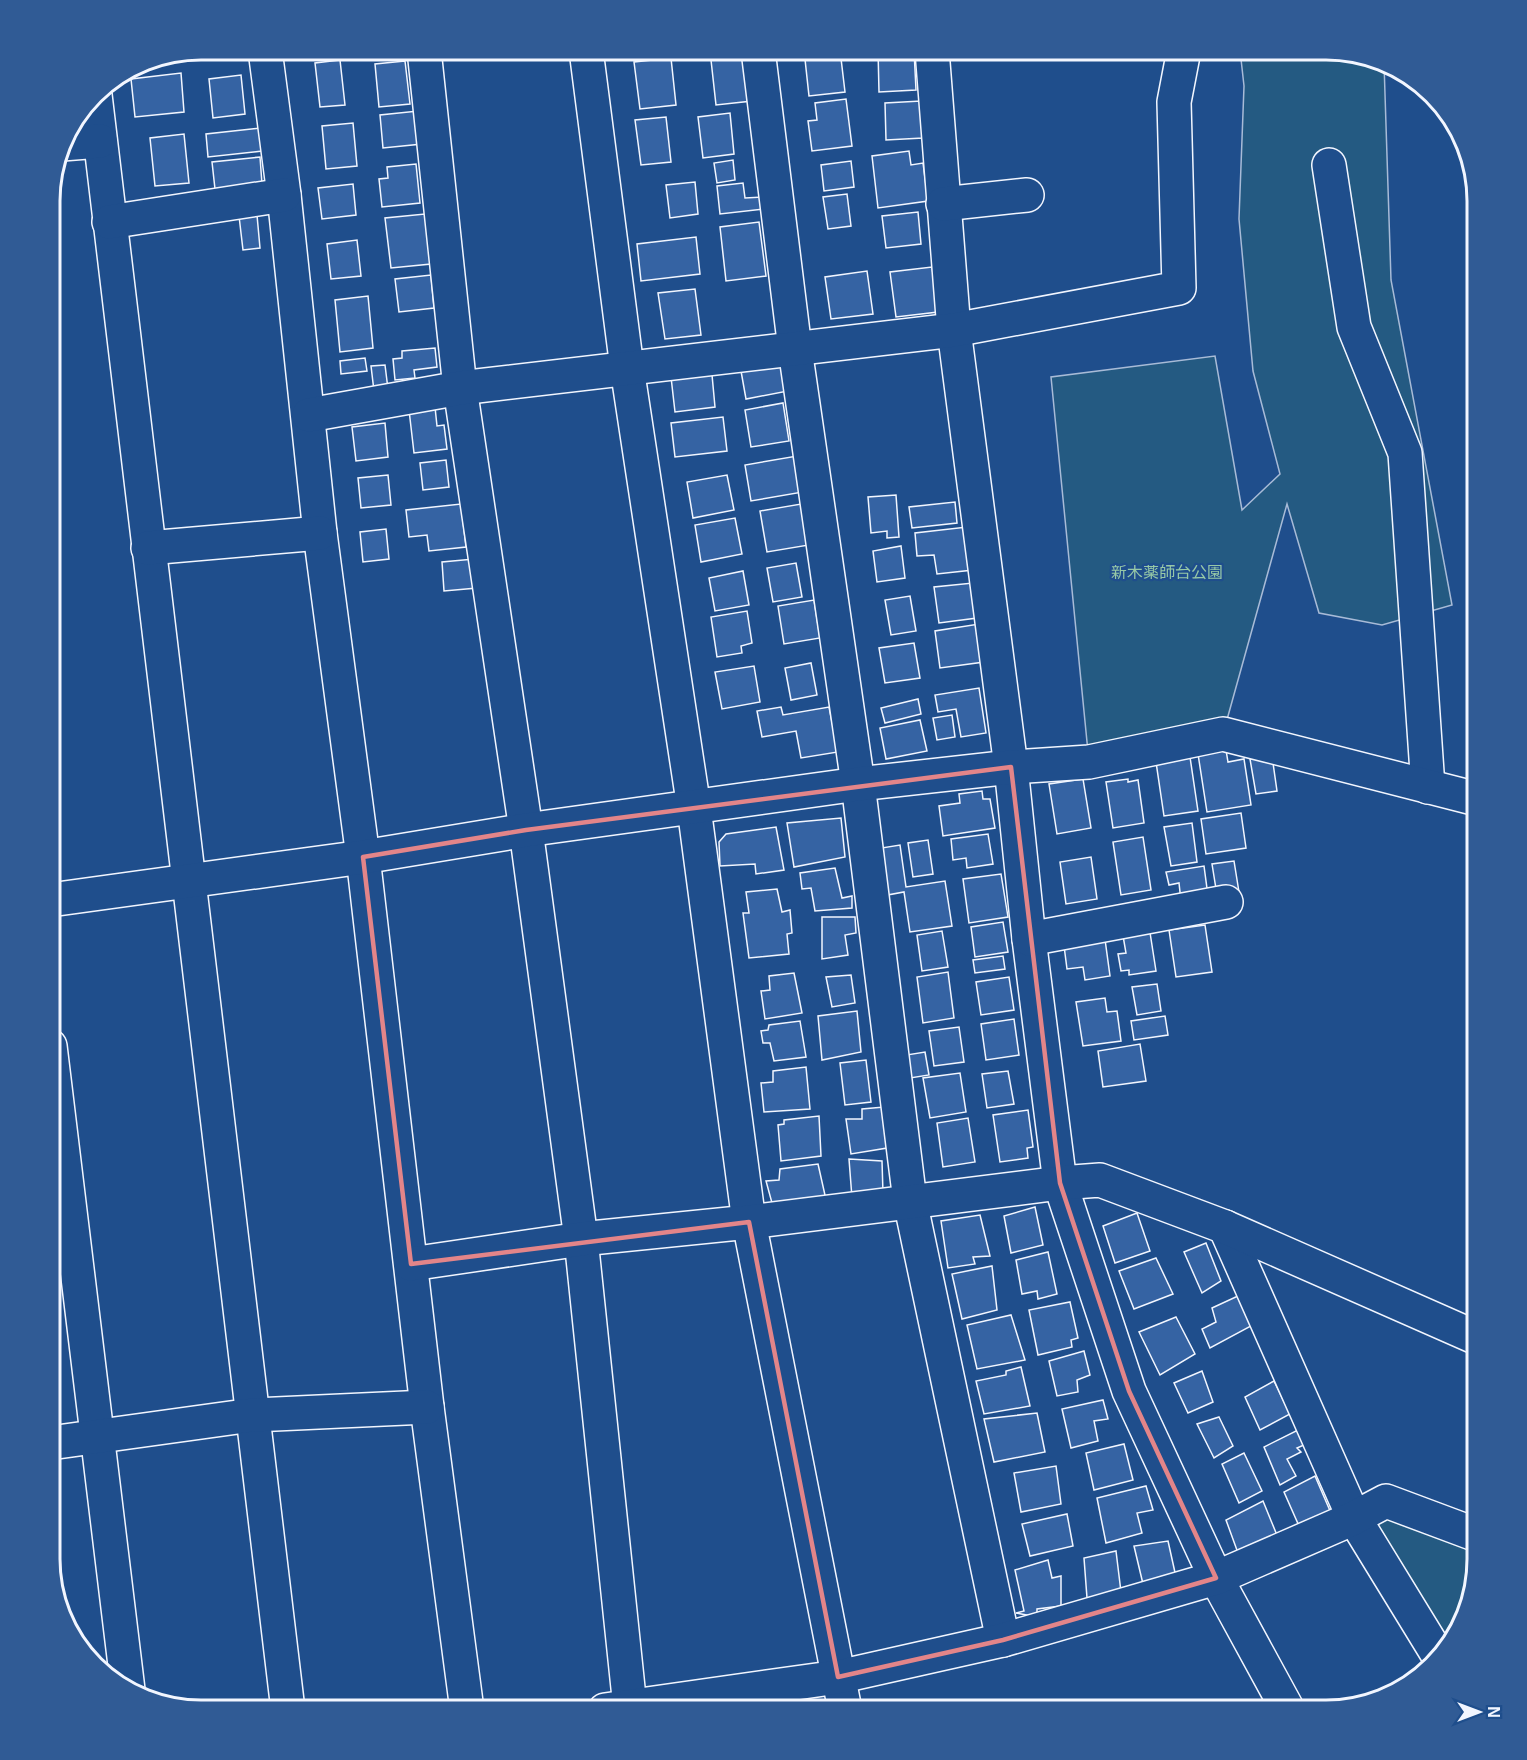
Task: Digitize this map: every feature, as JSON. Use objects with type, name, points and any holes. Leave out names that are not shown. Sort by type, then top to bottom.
[{"type":"street","points":[[266,60],[309,415],[320,533],[363,857],[428,1407],[466,1700]]},
{"type":"street","points":[[425,60],[460,388],[526,830],[581,1239],[616,1700]]},
{"type":"street","points":[[587,60],[627,368],[694,808],[749,1222],[843,1700]]},
{"type":"street","points":[[759,60],[795,349],[858,784],[910,1201],[1003,1640]]},
{"type":"street","points":[[933,60],[954,330],[1011,767],[1029,939],[1060,1183],[1129,1391],[1216,1578],[1283,1700]]},
{"type":"street","points":[[309,415],[460,388],[954,330],[1179,288],[1174,102],[1182,60]]},
{"type":"street","points":[[96,107],[287,1700]]},
{"type":"street","points":[[73,143],[100,141]]},
{"type":"street","points":[[1329,165],[1354,327],[1405,453],[1428,787]]},
{"type":"street","points":[[110,222],[284,195]]},
{"type":"street","points":[[943,204],[1027,195]]},
{"type":"street","points":[[148,548],[320,533]]},
{"type":"street","points":[[60,899],[363,857],[526,830],[858,784],[1011,767],[1089,762],[1222,734],[1467,797]]},
{"type":"street","points":[[1029,939],[1226,902]]},
{"type":"street","points":[[60,1128],[127,1678]]},
{"type":"street","points":[[411,1264],[581,1239],[749,1222],[1100,1180],[1225,1227],[1467,1333]]},
{"type":"street","points":[[1225,1227],[1354,1518],[1434,1649]]},
{"type":"street","points":[[60,1442],[252,1415],[428,1407]]},
{"type":"street","points":[[679,1700],[838,1677],[1003,1640],[1216,1578],[1354,1518],[1386,1501],[1467,1531]]},
{"type":"highlighted area","points":[[1011,767],[1060,1183],[1129,1391],[1216,1578],[1003,1640],[838,1677],[749,1222],[411,1264],[363,857],[526,830]]},
{"type":"green space","name":"新木薬師台公園","points":[[1241,60],[1336,60],[1372,67],[1384,73],[1391,280],[1452,605],[1382,625],[1319,613],[1287,504],[1223,734],[1089,762],[1051,377],[1215,356],[1242,510],[1280,474],[1253,371],[1239,219],[1244,86]]},
{"type":"green space","points":[[1386,1501],[1467,1531],[1466,1578],[1460,1605],[1448,1630],[1434,1649],[1354,1518]]},
{"type":"building","points":[[340,60],[345,105],[320,107],[315,63]]},
{"type":"building","points":[[671,60],[676,105],[640,109],[634,62]]},
{"type":"building","points":[[711,60],[747,60],[752,101],[716,105]]},
{"type":"building","points":[[805,60],[841,60],[845,92],[809,96]]},
{"type":"building","points":[[878,60],[914,60],[916,90],[879,92]]},
{"type":"building","points":[[405,61],[410,104],[379,107],[375,64]]},
{"type":"building","points":[[181,73],[184,112],[135,117],[131,79]]},
{"type":"building","points":[[241,75],[245,114],[213,118],[209,79]]},
{"type":"building","points":[[846,99],[852,146],[812,151],[808,121],[817,120],[815,103]]},
{"type":"building","points":[[921,101],[923,138],[886,140],[885,103]]},
{"type":"building","points":[[418,111],[422,144],[383,148],[380,115]]},
{"type":"building","points":[[730,113],[734,154],[703,158],[698,117]]},
{"type":"building","points":[[666,117],[671,162],[641,165],[635,120]]},
{"type":"building","points":[[353,123],[357,166],[326,169],[322,126]]},
{"type":"building","points":[[260,128],[262,151],[208,157],[206,134]]},
{"type":"building","points":[[184,134],[189,183],[155,186],[150,138]]},
{"type":"building","points":[[909,151],[911,165],[923,163],[928,201],[878,208],[872,156]]},
{"type":"building","points":[[260,157],[262,184],[215,189],[212,162]]},
{"type":"building","points":[[733,160],[735,180],[717,183],[714,163]]},
{"type":"building","points":[[851,161],[854,187],[824,191],[821,165]]},
{"type":"building","points":[[416,164],[420,203],[382,207],[379,179],[388,178],[387,167]]},
{"type":"building","points":[[695,182],[698,214],[670,218],[666,185]]},
{"type":"building","points":[[743,183],[745,198],[763,197],[764,209],[720,214],[717,186]]},
{"type":"building","points":[[353,184],[356,215],[322,219],[318,188]]},
{"type":"building","points":[[847,194],[851,226],[828,229],[823,197]]},
{"type":"building","points":[[918,212],[921,244],[886,248],[882,216]]},
{"type":"building","points":[[425,214],[431,264],[391,268],[385,218]]},
{"type":"building","points":[[257,215],[260,248],[243,250],[239,216]]},
{"type":"building","points":[[759,222],[766,276],[726,281],[720,227]]},
{"type":"building","points":[[696,237],[700,274],[641,281],[637,244]]},
{"type":"building","points":[[357,240],[361,276],[331,279],[327,244]]},
{"type":"building","points":[[932,267],[938,312],[896,317],[890,272]]},
{"type":"building","points":[[867,271],[873,314],[831,319],[825,277]]},
{"type":"building","points":[[431,275],[434,308],[399,312],[395,279]]},
{"type":"building","points":[[695,289],[701,335],[665,339],[658,293]]},
{"type":"building","points":[[368,296],[373,348],[340,352],[335,300]]},
{"type":"building","points":[[435,348],[437,367],[414,370],[415,378],[395,380],[393,359],[402,358],[402,351]]},
{"type":"building","points":[[365,358],[367,371],[341,374],[340,361]]},
{"type":"building","points":[[783,363],[788,391],[746,399],[741,371]]},
{"type":"building","points":[[711,364],[715,407],[675,412],[671,377]]},
{"type":"building","points":[[385,365],[388,389],[374,391],[371,366]]},
{"type":"building","points":[[783,403],[789,441],[751,447],[745,410]]},
{"type":"building","points":[[435,407],[437,426],[444,425],[447,449],[414,453],[409,410]]},
{"type":"building","points":[[723,417],[727,451],[675,457],[671,423]]},
{"type":"building","points":[[385,423],[388,457],[356,461],[352,427]]},
{"type":"building","points":[[797,456],[803,492],[751,501],[745,465]]},
{"type":"building","points":[[446,460],[449,487],[423,490],[420,463]]},
{"type":"building","points":[[388,475],[391,505],[361,508],[358,478]]},
{"type":"building","points":[[727,475],[734,510],[693,518],[687,482]]},
{"type":"building","points":[[896,495],[899,537],[887,538],[887,531],[871,533],[868,497]]},
{"type":"building","points":[[955,502],[957,523],[912,528],[909,507]]},
{"type":"building","points":[[461,504],[466,547],[429,551],[427,535],[409,537],[406,510]]},
{"type":"building","points":[[801,504],[809,545],[767,552],[760,511]]},
{"type":"building","points":[[735,518],[742,554],[701,562],[695,525]]},
{"type":"building","points":[[967,527],[973,570],[937,574],[934,555],[917,556],[915,533]]},
{"type":"building","points":[[386,529],[389,559],[363,562],[360,532]]},
{"type":"building","points":[[901,546],[905,578],[877,582],[873,551]]},
{"type":"building","points":[[474,559],[477,588],[444,591],[442,562]]},
{"type":"building","points":[[796,563],[802,597],[773,602],[767,568]]},
{"type":"building","points":[[743,571],[749,605],[715,611],[709,578]]},
{"type":"building","points":[[973,583],[977,618],[939,623],[934,587]]},
{"type":"building","points":[[910,596],[916,631],[891,635],[885,600]]},
{"type":"building","points":[[814,600],[820,638],[784,644],[778,606]]},
{"type":"building","points":[[747,611],[752,643],[741,646],[742,653],[717,657],[711,617]]},
{"type":"building","points":[[979,624],[984,662],[940,668],[935,631]]},
{"type":"building","points":[[914,643],[920,678],[885,683],[879,648]]},
{"type":"building","points":[[811,663],[817,695],[791,700],[785,668]]},
{"type":"building","points":[[754,666],[760,702],[722,709],[715,672]]},
{"type":"building","points":[[979,688],[986,733],[961,737],[956,709],[938,712],[935,695]]},
{"type":"building","points":[[918,699],[921,714],[885,723],[881,708]]},
{"type":"building","points":[[781,707],[783,715],[829,707],[838,752],[801,758],[796,731],[762,737],[757,711]]},
{"type":"building","points":[[952,715],[955,737],[937,740],[933,718]]},
{"type":"building","points":[[920,720],[927,751],[886,759],[880,728]]},
{"type":"building","points":[[1226,750],[1228,762],[1244,759],[1251,805],[1207,812],[1198,754]]},
{"type":"building","points":[[1272,756],[1277,791],[1256,794],[1250,759]]},
{"type":"building","points":[[1190,757],[1198,811],[1164,816],[1156,762]]},
{"type":"building","points":[[1083,779],[1091,828],[1057,834],[1049,784]]},
{"type":"building","points":[[1128,779],[1128,782],[1138,780],[1144,823],[1113,828],[1106,782]]},
{"type":"building","points":[[982,791],[983,799],[990,799],[995,828],[943,836],[939,806],[960,803],[959,794]]},
{"type":"building","points":[[1241,813],[1246,848],[1206,854],[1201,819]]},
{"type":"building","points":[[841,818],[845,857],[794,867],[787,823]]},
{"type":"building","points":[[1192,823],[1197,862],[1171,866],[1164,827]]},
{"type":"building","points":[[776,827],[784,870],[756,874],[755,864],[720,866],[719,842],[726,834]]},
{"type":"building","points":[[988,834],[993,864],[967,868],[966,858],[953,860],[951,839]]},
{"type":"building","points":[[1143,837],[1151,890],[1121,895],[1113,842]]},
{"type":"building","points":[[928,840],[933,874],[913,877],[908,843]]},
{"type":"building","points":[[900,845],[906,887],[945,881],[952,926],[910,932],[904,892],[882,896],[875,849]]},
{"type":"building","points":[[1091,857],[1097,899],[1066,904],[1060,862]]},
{"type":"building","points":[[1234,861],[1239,892],[1217,895],[1212,864]]},
{"type":"building","points":[[1204,866],[1208,896],[1181,901],[1179,883],[1169,885],[1166,872]]},
{"type":"building","points":[[835,868],[842,898],[852,896],[852,908],[815,911],[811,888],[802,889],[800,873]]},
{"type":"building","points":[[1001,874],[1008,917],[969,923],[963,879]]},
{"type":"building","points":[[777,889],[782,912],[790,910],[792,933],[787,934],[789,954],[749,958],[743,913],[749,913],[746,892]]},
{"type":"building","points":[[822,917],[855,917],[856,933],[845,935],[848,955],[822,959]]},
{"type":"building","points":[[1003,922],[1008,952],[975,957],[971,927]]},
{"type":"building","points":[[1205,925],[1212,972],[1176,977],[1169,930]]},
{"type":"building","points":[[1149,926],[1156,971],[1129,975],[1129,970],[1121,971],[1118,954],[1126,953],[1122,930]]},
{"type":"building","points":[[942,931],[948,967],[922,971],[917,935]]},
{"type":"building","points":[[1104,932],[1110,976],[1085,980],[1083,967],[1067,969],[1063,938]]},
{"type":"building","points":[[1003,956],[1005,969],[975,973],[973,960]]},
{"type":"building","points":[[948,972],[954,1018],[923,1023],[917,977]]},
{"type":"building","points":[[794,973],[802,1013],[765,1019],[761,991],[770,990],[769,976]]},
{"type":"building","points":[[851,975],[855,1003],[832,1007],[826,977]]},
{"type":"building","points":[[1009,977],[1014,1010],[981,1015],[976,982]]},
{"type":"building","points":[[1157,984],[1161,1011],[1137,1015],[1132,987]]},
{"type":"building","points":[[1105,998],[1107,1012],[1117,1011],[1121,1041],[1083,1046],[1076,1002]]},
{"type":"building","points":[[857,1011],[861,1052],[822,1060],[818,1016]]},
{"type":"building","points":[[1165,1016],[1168,1035],[1134,1040],[1131,1021]]},
{"type":"building","points":[[1014,1019],[1019,1055],[986,1060],[981,1024]]},
{"type":"building","points":[[800,1021],[806,1057],[774,1061],[770,1043],[763,1043],[761,1031],[768,1030],[769,1025]]},
{"type":"building","points":[[959,1027],[964,1062],[934,1066],[929,1031]]},
{"type":"building","points":[[1140,1044],[1146,1081],[1103,1087],[1098,1051]]},
{"type":"building","points":[[925,1052],[929,1075],[904,1079],[900,1056]]},
{"type":"building","points":[[866,1060],[871,1102],[845,1105],[840,1063]]},
{"type":"building","points":[[806,1067],[810,1109],[764,1112],[761,1083],[773,1082],[773,1071]]},
{"type":"building","points":[[1008,1071],[1014,1104],[987,1108],[982,1074]]},
{"type":"building","points":[[960,1073],[966,1112],[930,1118],[923,1078]]},
{"type":"building","points":[[884,1107],[887,1148],[851,1154],[846,1119],[862,1119],[862,1109]]},
{"type":"building","points":[[1028,1110],[1033,1147],[1027,1148],[1028,1158],[1000,1162],[993,1115]]},
{"type":"building","points":[[819,1116],[821,1156],[781,1161],[778,1125],[784,1124],[784,1120]]},
{"type":"building","points":[[968,1118],[975,1162],[943,1167],[937,1123]]},
{"type":"building","points":[[849,1159],[882,1161],[883,1193],[852,1198]]},
{"type":"building","points":[[818,1164],[827,1204],[808,1205],[806,1198],[772,1203],[766,1181],[779,1180],[780,1169]]},
{"type":"building","points":[[1035,1207],[1043,1245],[1011,1253],[1004,1216]]},
{"type":"building","points":[[1137,1213],[1150,1251],[1115,1263],[1103,1226]]},
{"type":"building","points":[[980,1215],[990,1256],[973,1257],[975,1264],[948,1268],[941,1221]]},
{"type":"building","points":[[1206,1243],[1221,1281],[1202,1293],[1184,1252]]},
{"type":"building","points":[[1048,1252],[1057,1294],[1038,1299],[1037,1291],[1022,1294],[1016,1260]]},
{"type":"building","points":[[1156,1258],[1173,1294],[1134,1309],[1119,1271]]},
{"type":"building","points":[[992,1266],[997,1310],[962,1319],[952,1274]]},
{"type":"building","points":[[1240,1295],[1251,1326],[1210,1348],[1202,1329],[1216,1322],[1212,1308]]},
{"type":"building","points":[[1070,1302],[1078,1338],[1071,1340],[1072,1347],[1038,1355],[1029,1310]]},
{"type":"building","points":[[1011,1315],[1025,1360],[977,1369],[967,1325]]},
{"type":"building","points":[[1176,1317],[1195,1354],[1160,1375],[1139,1332]]},
{"type":"building","points":[[1084,1351],[1090,1375],[1077,1380],[1078,1392],[1057,1396],[1049,1361]]},
{"type":"building","points":[[1021,1367],[1030,1406],[984,1414],[976,1381],[1006,1375],[1006,1371]]},
{"type":"building","points":[[1202,1371],[1213,1402],[1188,1413],[1174,1383]]},
{"type":"building","points":[[1274,1381],[1290,1414],[1260,1430],[1245,1397]]},
{"type":"building","points":[[1103,1400],[1108,1419],[1094,1421],[1098,1441],[1071,1448],[1062,1409]]},
{"type":"building","points":[[1037,1413],[1045,1452],[994,1462],[984,1419]]},
{"type":"building","points":[[1219,1417],[1233,1446],[1214,1458],[1197,1424]]},
{"type":"building","points":[[1300,1429],[1305,1438],[1301,1440],[1304,1445],[1297,1448],[1301,1452],[1287,1459],[1296,1476],[1280,1485],[1264,1447]]},
{"type":"building","points":[[1124,1444],[1133,1480],[1094,1490],[1086,1453]]},
{"type":"building","points":[[1244,1453],[1262,1491],[1239,1503],[1222,1464]]},
{"type":"building","points":[[1056,1466],[1061,1504],[1021,1512],[1014,1473]]},
{"type":"building","points":[[1315,1476],[1334,1520],[1303,1535],[1284,1492]]},
{"type":"building","points":[[1146,1486],[1153,1510],[1137,1513],[1142,1533],[1106,1543],[1097,1498]]},
{"type":"building","points":[[1263,1501],[1281,1545],[1242,1564],[1226,1520]]},
{"type":"building","points":[[1067,1514],[1073,1546],[1030,1556],[1022,1524]]},
{"type":"building","points":[[1168,1541],[1176,1577],[1143,1584],[1134,1546]]},
{"type":"building","points":[[1116,1551],[1121,1592],[1087,1598],[1084,1558]]},
{"type":"building","points":[[1048,1560],[1052,1578],[1061,1576],[1061,1606],[1037,1609],[1037,1617],[1016,1613],[1024,1611],[1015,1570]]}]
